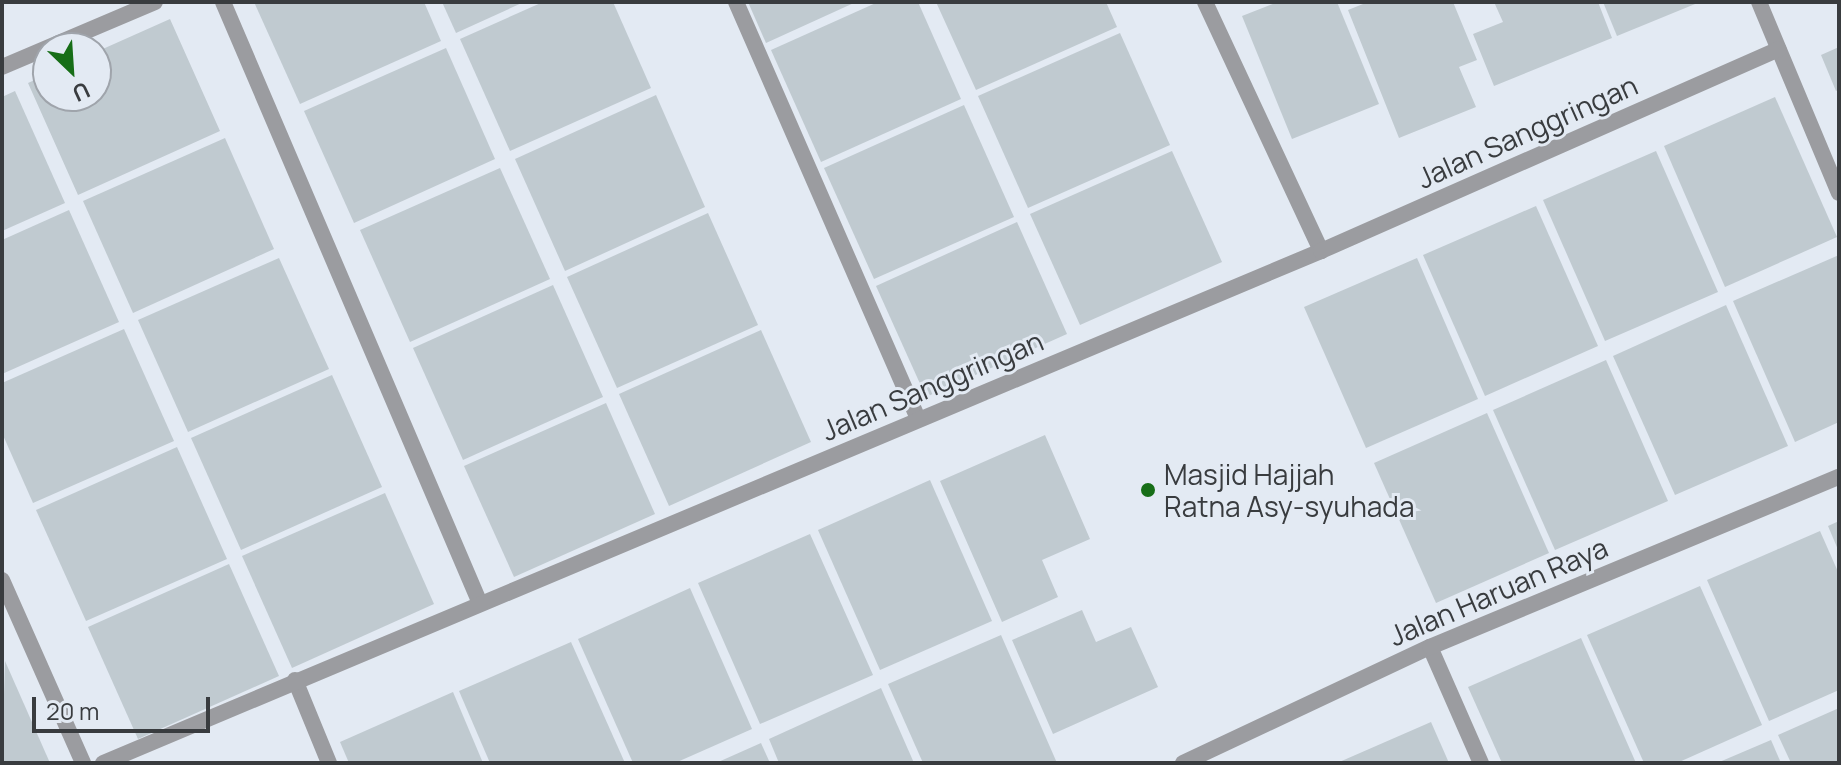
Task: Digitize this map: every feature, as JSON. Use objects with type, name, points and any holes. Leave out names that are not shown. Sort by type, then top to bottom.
[{"type":"street","points":[[2,67],[155,2]]},
{"type":"street","points":[[223,2],[479,601]]},
{"type":"street","points":[[736,2],[918,419]]},
{"type":"street","points":[[1205,2],[1321,251]]},
{"type":"street","points":[[1759,2],[1839,193]]},
{"type":"street","name":"Jalan Sanggringan","points":[[103,763],[479,601],[1321,251],[1778,49]]},
{"type":"street","name":"Jalan Haruan Raya","points":[[1186,762],[1430,647],[1839,477]]},
{"type":"street","points":[[2,580],[83,763]]},
{"type":"street","points":[[1430,647],[1481,763]]},
{"type":"street","points":[[295,680],[329,763]]},
{"type":"building","points":[[254,2],[424,2],[441,41],[300,104]]},
{"type":"building","points":[[442,2],[524,2],[456,33]]},
{"type":"building","points":[[543,2],[613,2],[651,88],[510,151],[460,39]]},
{"type":"building","points":[[748,2],[856,2],[766,43]]},
{"type":"building","points":[[878,2],[918,2],[961,99],[821,162],[771,50]]},
{"type":"building","points":[[936,2],[1106,2],[1117,27],[976,90]]},
{"type":"building","points":[[1278,2],[1337,2],[1379,104],[1292,139],[1242,16]]},
{"type":"building","points":[[1368,2],[1453,2],[1477,60],[1459,67],[1476,107],[1399,138],[1348,10]]},
{"type":"building","points":[[1494,2],[1598,2],[1612,38],[1494,86],[1473,34],[1503,22]]},
{"type":"building","points":[[1603,2],[1700,2],[1617,36]]},
{"type":"building","points":[[170,19],[220,131],[78,195],[41,112],[112,112],[112,45]]},
{"type":"building","points":[[1120,33],[1170,145],[1028,208],[978,96]]},
{"type":"building","points":[[1839,47],[1839,89],[1836,91],[1821,55]]},
{"type":"building","points":[[446,48],[495,159],[354,223],[304,111]]},
{"type":"building","points":[[15,91],[65,203],[2,231],[2,97]]},
{"type":"building","points":[[656,95],[705,207],[565,271],[515,159]]},
{"type":"building","points":[[1775,97],[1837,237],[1725,287],[1664,146]]},
{"type":"building","points":[[964,105],[1014,217],[874,279],[824,168]]},
{"type":"building","points":[[225,138],[274,249],[133,313],[83,201]]},
{"type":"building","points":[[1172,151],[1222,262],[1080,325],[1030,214]]},
{"type":"building","points":[[1656,151],[1718,292],[1605,341],[1543,200]]},
{"type":"building","points":[[500,168],[550,279],[410,342],[360,230]]},
{"type":"building","points":[[1536,206],[1598,346],[1485,396],[1423,255]]},
{"type":"building","points":[[69,210],[119,322],[2,374],[2,240]]},
{"type":"building","points":[[708,213],[758,325],[617,388],[567,277]]},
{"type":"building","points":[[1017,222],[1067,334],[926,397],[876,286]]},
{"type":"building","points":[[1839,255],[1839,422],[1795,442],[1733,301]]},
{"type":"building","points":[[279,258],[329,369],[188,432],[138,320]]},
{"type":"building","points":[[1417,258],[1478,399],[1366,448],[1304,307]]},
{"type":"building","points":[[553,285],[603,397],[463,460],[413,348]]},
{"type":"building","points":[[1726,305],[1788,446],[1675,495],[1613,356]]},
{"type":"building","points":[[124,329],[174,441],[33,503],[2,433],[2,383]]},
{"type":"building","points":[[761,330],[811,442],[669,506],[619,394]]},
{"type":"building","points":[[1606,360],[1668,501],[1555,550],[1493,410]]},
{"type":"building","points":[[332,375],[382,487],[241,550],[191,438]]},
{"type":"building","points":[[606,403],[655,514],[514,577],[464,466]]},
{"type":"building","points":[[1487,413],[1549,553],[1436,603],[1374,463]]},
{"type":"building","points":[[1045,435],[1090,539],[1042,560],[1058,597],[1002,622],[940,481]]},
{"type":"building","points":[[177,447],[227,559],[86,621],[36,510]]},
{"type":"building","points":[[930,480],[992,621],[880,670],[818,530]]},
{"type":"building","points":[[385,493],[434,604],[292,668],[242,556]]},
{"type":"building","points":[[1839,521],[1839,552],[1828,526]]},
{"type":"building","points":[[1820,531],[1839,574],[1839,690],[1769,721],[1707,580]]},
{"type":"building","points":[[810,534],[873,675],[760,724],[698,583]]},
{"type":"building","points":[[229,564],[279,676],[138,739],[88,627]]},
{"type":"building","points":[[1700,586],[1762,725],[1677,763],[1644,763],[1587,635]]},
{"type":"building","points":[[690,588],[752,729],[675,763],[633,763],[578,639]]},
{"type":"building","points":[[1082,610],[1096,642],[1131,627],[1158,687],[1053,734],[1012,640]]},
{"type":"building","points":[[1001,635],[1057,763],[923,763],[888,684]]},
{"type":"building","points":[[1581,638],[1636,763],[1502,763],[1468,687]]},
{"type":"building","points":[[571,642],[625,763],[490,763],[459,691]]},
{"type":"building","points":[[5,661],[50,763],[2,763]]},
{"type":"building","points":[[881,688],[914,763],[779,763],[769,739]]},
{"type":"building","points":[[453,692],[483,763],[349,763],[340,742]]},
{"type":"building","points":[[1839,708],[1839,763],[1791,763],[1778,735]]},
{"type":"building","points":[[1431,722],[1449,763],[1337,763]]},
{"type":"building","points":[[1771,740],[1781,763],[1717,763]]},
{"type":"building","points":[[761,743],[770,763],[716,763]]},
{"type":"place","name":"Masjid Hajjah Ratna Asy-syuhada","points":[[1148,490]]}]
